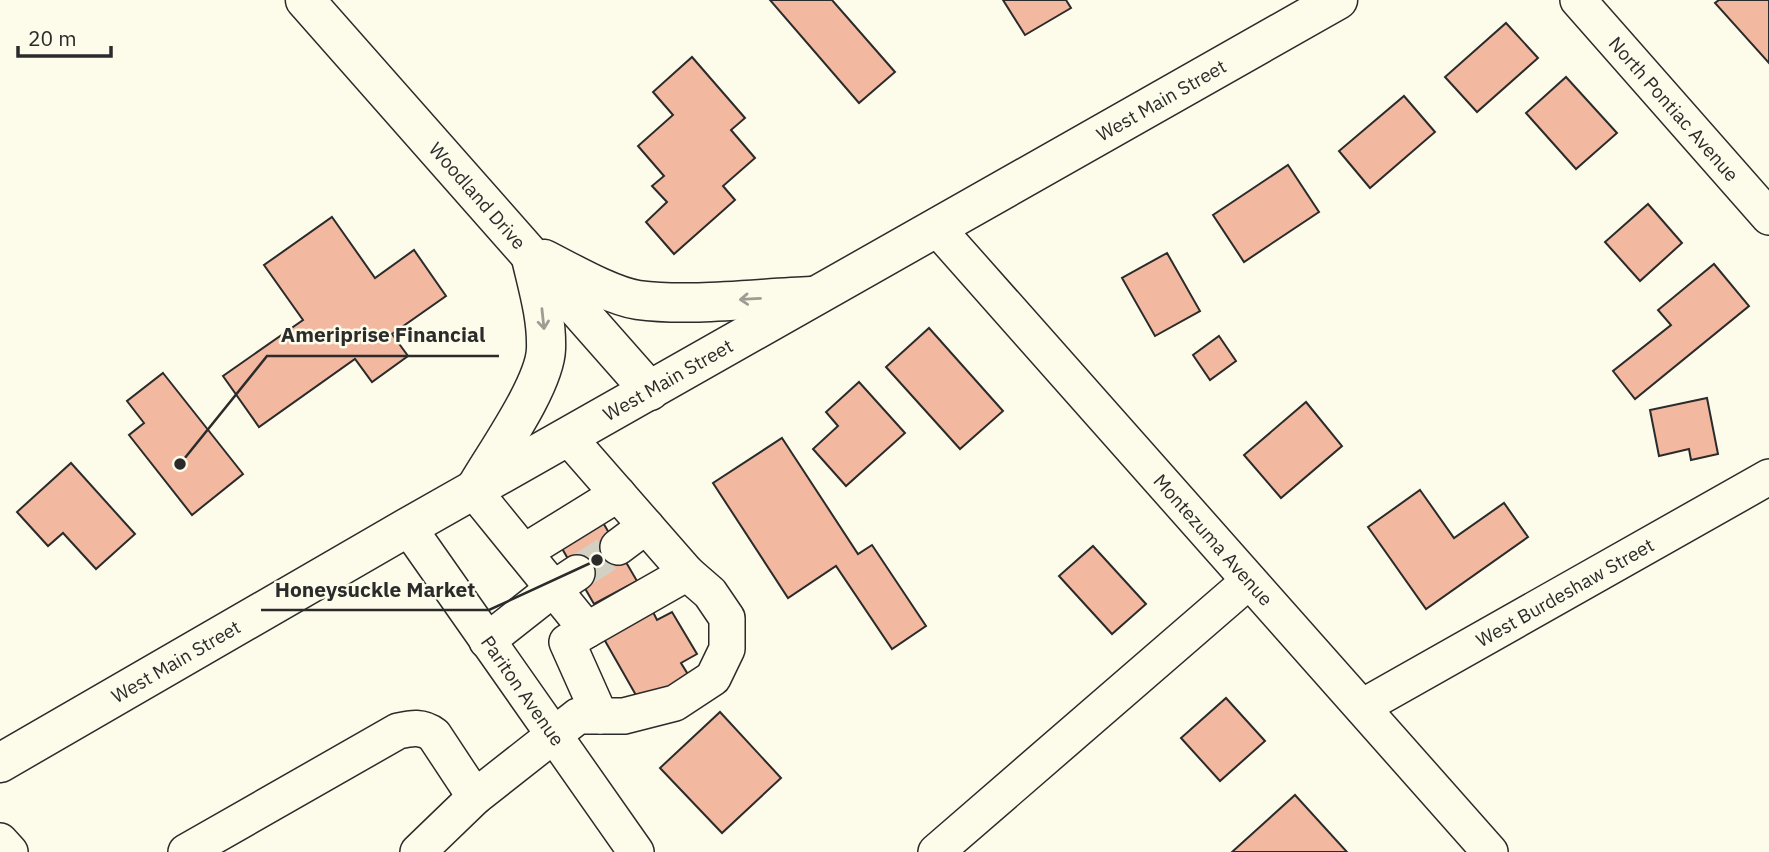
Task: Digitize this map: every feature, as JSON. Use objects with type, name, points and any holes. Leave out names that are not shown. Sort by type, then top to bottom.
[{"type":"main road","name":"Woodland Drive","points":[[306,0],[650,391]]},
{"type":"main road","name":"West Main Street","points":[[0,763],[408,527],[1338,0]]},
{"type":"main road","points":[[529,252],[597,285],[636,300],[680,302],[818,296]]},
{"type":"main road","points":[[474,491],[537,384],[546,351],[544,313],[529,252]]},
{"type":"street","name":"North Pontiac Avenue","points":[[1578,0],[1769,217]]},
{"type":"street","name":"Montezuma Avenue","points":[[936,227],[1490,852]]},
{"type":"street","points":[[418,852],[475,797],[578,716],[624,716],[675,704],[713,678],[727,649],[727,618],[710,593],[687,573],[568,437]]},
{"type":"street","name":"West Burdeshaw Street","points":[[1362,707],[1769,477]]},
{"type":"street","points":[[474,491],[524,552],[565,581],[587,630]]},
{"type":"street","points":[[524,552],[618,494]]},
{"type":"street","points":[[618,547],[646,526]]},
{"type":"street","name":"Pariton Avenue","points":[[408,527],[636,852]]},
{"type":"street","points":[[600,716],[567,642],[687,573]]},
{"type":"street","points":[[488,641],[565,581]]},
{"type":"street","points":[[936,852],[1250,581]]},
{"type":"street","points":[[186,852],[398,731],[414,728],[434,735],[475,797]]},
{"type":"street","points":[[0,841],[10,852]]},
{"type":"building","points":[[770,0],[832,0],[895,72],[859,103]]},
{"type":"building","points":[[1003,0],[1066,0],[1071,8],[1025,35]]},
{"type":"building","points":[[1719,0],[1769,0],[1769,63],[1715,3]]},
{"type":"building","points":[[1506,23],[1538,58],[1477,112],[1445,77]]},
{"type":"building","points":[[692,57],[745,118],[731,130],[755,158],[723,186],[735,200],[674,254],[646,222],[667,202],[652,186],[664,176],[638,146],[673,115],[653,92]]},
{"type":"building","points":[[1566,77],[1617,133],[1576,169],[1526,113]]},
{"type":"building","points":[[1404,96],[1435,132],[1370,188],[1339,151]]},
{"type":"building","points":[[1288,165],[1319,212],[1244,262],[1213,215]]},
{"type":"building","points":[[1648,204],[1682,243],[1640,281],[1605,242]]},
{"type":"building","points":[[332,217],[375,278],[414,250],[446,296],[392,334],[408,356],[372,382],[355,359],[259,427],[223,376],[303,320],[264,265]]},
{"type":"building","points":[[1167,253],[1200,311],[1155,336],[1122,278]]},
{"type":"building","points":[[1714,264],[1749,306],[1635,399],[1613,371],[1671,325],[1658,310]]},
{"type":"building","points":[[929,328],[1003,411],[960,449],[886,367]]},
{"type":"building","points":[[1219,336],[1236,361],[1210,380],[1193,355]]},
{"type":"building","points":[[163,373],[243,474],[192,515],[129,435],[144,423],[127,401]]},
{"type":"building","points":[[859,382],[905,433],[846,486],[813,449],[838,426],[826,412]]},
{"type":"building","points":[[1707,398],[1718,454],[1691,460],[1689,449],[1659,456],[1650,410]]},
{"type":"building","points":[[1306,402],[1342,446],[1281,498],[1244,455]]},
{"type":"building","points":[[782,438],[858,554],[872,545],[926,626],[892,649],[836,566],[788,598],[713,483]]},
{"type":"building","points":[[71,463],[135,534],[96,569],[63,533],[48,546],[17,512]]},
{"type":"building","points":[[1420,490],[1454,538],[1504,503],[1528,537],[1426,609],[1368,527]]},
{"type":"building","points":[[598,514],[637,581],[594,604],[556,538]]},
{"type":"building","points":[[1093,546],[1146,604],[1112,634],[1059,576]]},
{"type":"building","points":[[652,610],[657,620],[672,612],[697,654],[681,663],[689,676],[641,704],[604,639]]},
{"type":"building","points":[[1226,698],[1265,741],[1220,781],[1181,738]]},
{"type":"building","points":[[720,712],[781,778],[722,833],[660,768]]},
{"type":"building","points":[[1295,795],[1347,852],[1232,852]]},
{"type":"tunnel","points":[[577,573],[618,547]]},
{"type":"place","name":"Ameriprise Financial","points":[[180,464]]},
{"type":"place","name":"Honeysuckle Market","points":[[597,560]]}]
